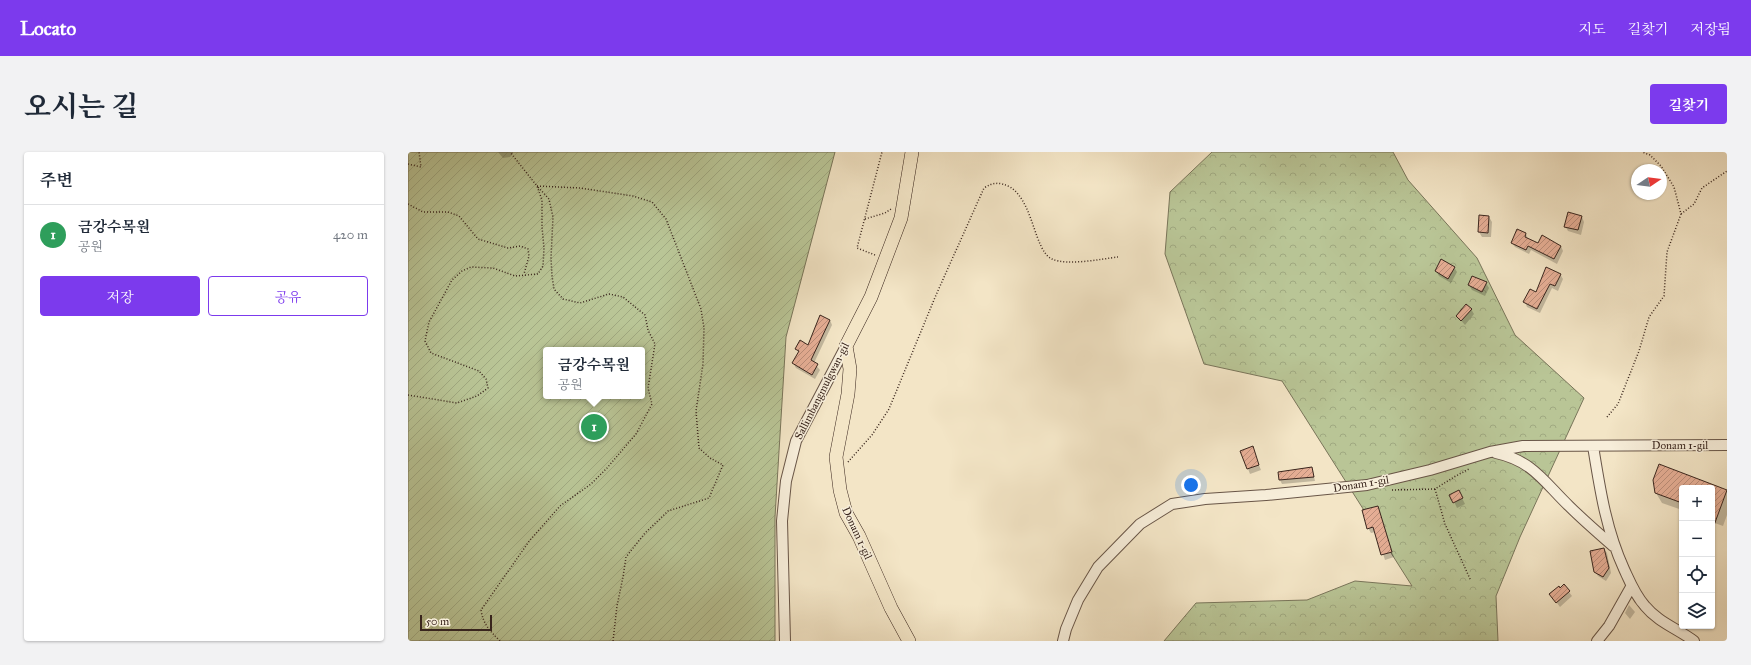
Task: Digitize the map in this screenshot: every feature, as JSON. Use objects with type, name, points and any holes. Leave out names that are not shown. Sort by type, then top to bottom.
[{"type":"main road","name":"Sallimbangmulgwan-gil","points":[[846,346],[871,297],[887,250],[901,218],[911,156]]},
{"type":"main road","name":"Donam 1-gil","points":[[846,346],[850,369],[848,394],[836,456],[846,513],[862,543],[891,608],[908,641]]},
{"type":"street","name":"Sallimbangmulgwan-gil","points":[[785,641],[782,520],[786,481],[796,441],[846,346]]},
{"type":"street","name":"Donam 1-gil","points":[[1064,641],[1078,600],[1098,567],[1140,524],[1172,504],[1205,499],[1266,495],[1367,485],[1430,470],[1490,452],[1523,446],[1727,445]]},
{"type":"street","points":[[1593,446],[1605,516],[1614,546],[1631,587],[1645,607],[1660,620],[1694,641]]},
{"type":"street","points":[[1490,452],[1508,455],[1534,469],[1569,507],[1614,546]]},
{"type":"street","points":[[1597,641],[1609,626],[1631,587]]},
{"type":"path","points":[[408,164],[421,167],[419,152]]},
{"type":"path","points":[[500,641],[488,629],[482,619],[481,610],[530,540],[560,506],[591,484],[607,468],[636,434],[652,404],[648,388],[655,344],[648,330],[645,315],[623,297],[608,294],[580,303],[563,300],[554,289],[551,258],[553,217],[549,199],[510,152]]},
{"type":"path","points":[[875,255],[857,248],[882,152]]},
{"type":"path","points":[[1642,152],[1650,155],[1661,166],[1674,187],[1681,214]]},
{"type":"path","points":[[1607,417],[1618,404],[1640,351],[1649,317],[1664,296],[1667,252],[1681,214],[1694,204],[1702,188],[1727,171]]},
{"type":"path","points":[[838,474],[872,435],[889,409],[936,295],[984,188],[993,183],[1004,184],[1016,191],[1023,200],[1043,250],[1050,258],[1061,262],[1118,257]]},
{"type":"path","points":[[408,395],[420,396],[436,401],[457,403],[477,396],[488,388],[486,379],[479,371],[431,353],[425,341],[428,322],[452,280],[462,271],[471,267],[493,268],[515,276],[538,274],[543,266],[544,248],[542,200],[537,186]]},
{"type":"path","points":[[537,186],[580,188],[633,196],[652,202],[666,219],[701,309],[704,328],[703,364],[696,411],[699,448],[710,458],[724,465],[709,498],[668,511],[644,533],[626,557],[617,606],[613,641]]},
{"type":"path","points":[[408,204],[423,212],[448,212],[459,216],[478,239],[508,248],[520,246],[528,249],[530,256],[523,275]]},
{"type":"path","points":[[1435,489],[1445,524],[1471,581]]},
{"type":"green space","points":[[408,152],[835,152],[786,337],[775,517],[775,641],[408,641]]},
{"type":"green space","points":[[1212,152],[1393,152],[1408,180],[1477,258],[1515,335],[1584,398],[1520,537],[1496,596],[1498,641],[1164,641],[1196,603],[1307,600],[1355,581],[1412,586],[1282,381],[1204,364],[1165,254],[1170,192]]},
{"type":"building","points":[[1568,212],[1582,216],[1578,230],[1564,227]]},
{"type":"building","points":[[1479,215],[1489,216],[1488,233],[1478,232]]},
{"type":"building","points":[[1517,229],[1526,233],[1525,237],[1538,243],[1542,235],[1561,246],[1554,259],[1528,246],[1526,250],[1511,243]]},
{"type":"building","points":[[1441,259],[1455,267],[1448,279],[1435,271]]},
{"type":"building","points":[[1546,267],[1561,274],[1555,286],[1550,284],[1537,309],[1523,302],[1530,289],[1536,292]]},
{"type":"building","points":[[1472,276],[1487,282],[1482,292],[1468,285]]},
{"type":"building","points":[[1466,304],[1472,309],[1461,321],[1456,316]]},
{"type":"building","points":[[820,315],[830,320],[811,360],[818,364],[812,375],[792,363],[799,351],[795,349],[800,340],[808,345]]},
{"type":"building","points":[[1253,446],[1259,465],[1247,469],[1240,451]]},
{"type":"building","points":[[1659,464],[1714,485],[1679,485],[1679,502],[1655,493],[1653,480]]},
{"type":"building","points":[[1312,467],[1314,477],[1279,480],[1278,472]]},
{"type":"building","points":[[1715,485],[1727,490],[1715,523]]},
{"type":"building","points":[[1459,490],[1463,498],[1453,503],[1449,495]]},
{"type":"building","points":[[1378,506],[1392,552],[1381,555],[1373,527],[1367,529],[1362,510]]},
{"type":"building","points":[[1604,548],[1609,568],[1603,577],[1594,572],[1590,551]]},
{"type":"building","points":[[1564,584],[1570,591],[1556,603],[1549,594]]},
{"type":"place","name":"금강수목원","points":[[594,427]]}]
